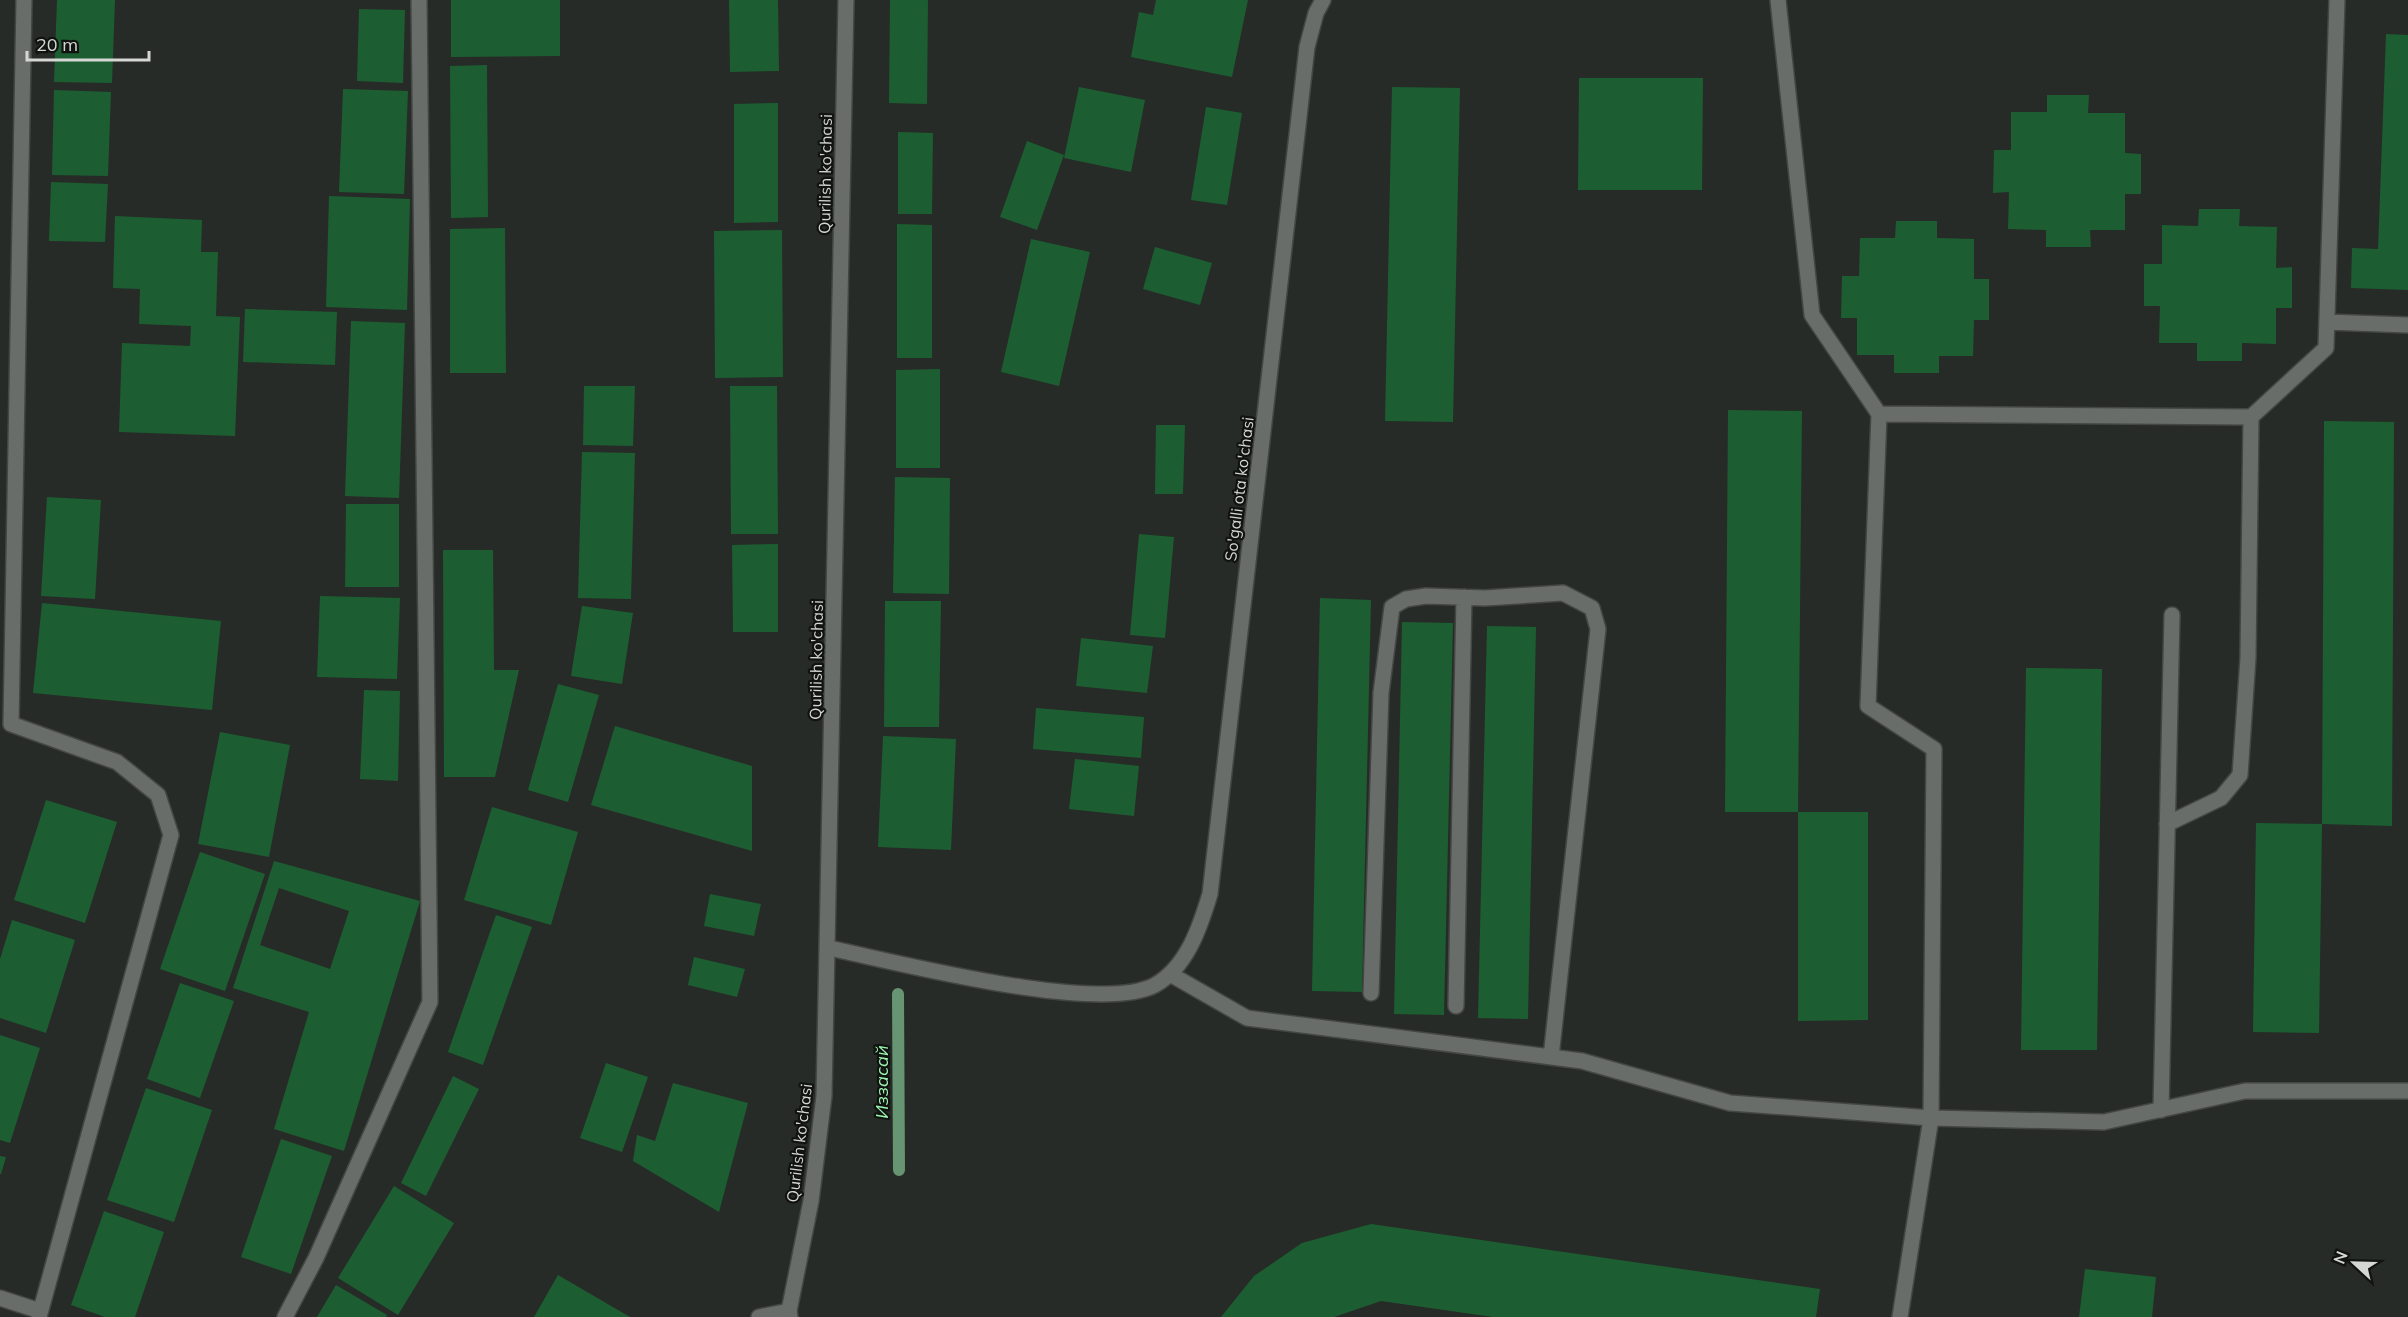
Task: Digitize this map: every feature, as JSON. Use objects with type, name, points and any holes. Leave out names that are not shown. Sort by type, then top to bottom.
[{"type":"street","points":[[0,1298],[40,1314],[171,835],[158,795],[117,762],[6,723],[24,0]]},
{"type":"street","points":[[285,1317],[316,1258],[430,1002],[419,0]]},
{"type":"street","name":"Qurilish ko'chasi","points":[[789,1314],[811,1201],[824,1096],[829,948],[846,0]]},
{"type":"street","name":"So'galli ota ko'chasi","points":[[1170,974],[1185,956],[1196,936],[1210,894],[1307,47],[1316,13],[1323,0]]},
{"type":"street","points":[[1778,0],[1812,315],[1879,414],[1868,706],[1934,749],[1931,1118],[1900,1317]]},
{"type":"street","points":[[1879,414],[2251,417],[2325,348],[2337,0]]},
{"type":"street","points":[[2326,322],[2408,325]]},
{"type":"street","points":[[2167,824],[2221,798],[2240,775],[2248,658],[2251,417]]},
{"type":"street","points":[[1371,993],[1381,693],[1392,607],[1406,599],[1426,596],[1464,597],[1563,593],[1592,608],[1598,628],[1551,1057]]},
{"type":"street","points":[[1456,1006],[1464,597]]},
{"type":"street","points":[[2162,1110],[2172,615]]},
{"type":"street","points":[[829,948],[1030,989],[1124,994],[1141,991],[1170,974],[1247,1018],[1582,1061],[1730,1103],[1931,1118],[2104,1122],[2245,1091],[2408,1091]]},
{"type":"street","points":[[759,1317],[789,1314]]},
{"type":"building","points":[[57,0],[115,0],[112,83],[54,82]]},
{"type":"building","points":[[451,0],[560,0],[560,56],[451,57]]},
{"type":"building","points":[[729,0],[778,0],[779,71],[730,72]]},
{"type":"building","points":[[890,0],[928,0],[927,104],[889,103]]},
{"type":"building","points":[[1156,0],[1248,0],[1232,77],[1131,57],[1139,12],[1153,15]]},
{"type":"building","points":[[359,9],[405,10],[403,83],[357,81]]},
{"type":"building","points":[[2386,34],[2408,35],[2408,290],[2351,288],[2352,248],[2378,249]]},
{"type":"building","points":[[487,65],[488,217],[451,218],[450,66]]},
{"type":"building","points":[[1579,78],[1703,78],[1702,190],[1578,190]]},
{"type":"building","points":[[1079,87],[1145,100],[1131,172],[1064,158]]},
{"type":"building","points":[[1392,87],[1460,88],[1453,422],[1385,421]]},
{"type":"building","points":[[343,89],[408,91],[404,194],[339,192]]},
{"type":"building","points":[[54,90],[111,92],[108,176],[52,175]]},
{"type":"building","points":[[2047,95],[2089,95],[2088,113],[2125,113],[2125,153],[2141,154],[2141,194],[2125,194],[2125,230],[2090,230],[2091,247],[2046,247],[2046,230],[2008,229],[2009,192],[1993,193],[1994,150],[2011,150],[2011,112],[2047,112]]},
{"type":"building","points":[[778,103],[778,222],[734,223],[734,104]]},
{"type":"building","points":[[1206,107],[1242,113],[1227,205],[1191,200]]},
{"type":"building","points":[[898,132],[933,133],[932,214],[898,214]]},
{"type":"building","points":[[1027,141],[1064,155],[1037,230],[1000,217]]},
{"type":"building","points":[[51,182],[108,184],[105,242],[49,241]]},
{"type":"building","points":[[329,196],[410,199],[407,310],[326,307]]},
{"type":"building","points":[[2199,209],[2240,209],[2239,226],[2277,227],[2276,268],[2292,267],[2292,308],[2276,308],[2276,344],[2242,343],[2242,361],[2197,361],[2197,343],[2159,343],[2160,306],[2144,306],[2144,264],[2162,264],[2162,225],[2198,226]]},
{"type":"building","points":[[115,216],[202,220],[201,252],[218,252],[216,316],[240,317],[235,436],[119,432],[122,343],[190,346],[191,326],[139,324],[140,289],[113,288]]},
{"type":"building","points":[[1896,221],[1937,221],[1937,238],[1974,239],[1974,279],[1989,279],[1989,320],[1974,320],[1973,356],[1939,356],[1939,373],[1894,373],[1894,355],[1857,355],[1857,318],[1841,318],[1842,276],[1859,276],[1860,238],[1895,238]]},
{"type":"building","points":[[897,224],[932,225],[932,358],[897,358]]},
{"type":"building","points":[[505,228],[506,373],[450,373],[450,229]]},
{"type":"building","points":[[782,230],[783,377],[715,378],[714,231]]},
{"type":"building","points":[[1031,239],[1090,252],[1059,386],[1001,372]]},
{"type":"building","points":[[1155,247],[1212,263],[1200,305],[1143,289]]},
{"type":"building","points":[[245,309],[337,312],[335,365],[243,362]]},
{"type":"building","points":[[351,321],[405,323],[399,498],[345,496]]},
{"type":"building","points":[[940,369],[940,468],[896,468],[896,370]]},
{"type":"building","points":[[584,386],[635,386],[633,446],[583,445]]},
{"type":"building","points":[[730,386],[777,386],[778,534],[731,534]]},
{"type":"building","points":[[1728,410],[1802,411],[1798,812],[1725,812]]},
{"type":"building","points":[[2324,421],[2394,422],[2392,826],[2322,824]]},
{"type":"building","points":[[1156,425],[1185,425],[1183,494],[1155,494]]},
{"type":"building","points":[[582,452],[635,453],[631,599],[578,598]]},
{"type":"building","points":[[895,477],[950,478],[949,594],[893,593]]},
{"type":"building","points":[[47,497],[101,500],[95,599],[41,596]]},
{"type":"building","points":[[346,504],[399,504],[399,587],[345,587]]},
{"type":"building","points":[[1139,534],[1174,537],[1165,638],[1130,635]]},
{"type":"building","points":[[778,544],[778,632],[733,632],[732,545]]},
{"type":"building","points":[[443,550],[493,550],[494,670],[519,670],[495,777],[444,777]]},
{"type":"building","points":[[320,596],[400,598],[397,679],[317,677]]},
{"type":"building","points":[[1320,598],[1371,600],[1362,992],[1312,991]]},
{"type":"building","points":[[885,601],[941,601],[939,727],[884,727]]},
{"type":"building","points":[[42,603],[221,621],[212,710],[33,693]]},
{"type":"building","points":[[582,606],[633,613],[622,684],[571,676]]},
{"type":"building","points":[[1402,622],[1453,623],[1444,1015],[1394,1014]]},
{"type":"building","points":[[1487,626],[1536,627],[1528,1019],[1478,1018]]},
{"type":"building","points":[[1081,638],[1153,646],[1147,693],[1076,686]]},
{"type":"building","points":[[2026,668],[2102,669],[2097,1050],[2021,1050]]},
{"type":"building","points":[[558,684],[599,695],[568,802],[528,790]]},
{"type":"building","points":[[364,690],[400,691],[398,781],[360,779]]},
{"type":"building","points":[[1036,708],[1144,717],[1141,758],[1033,749]]},
{"type":"building","points":[[615,726],[752,766],[752,851],[591,805]]},
{"type":"building","points":[[220,732],[290,745],[269,857],[198,844]]},
{"type":"building","points":[[883,736],[956,739],[951,850],[878,847]]},
{"type":"building","points":[[1075,759],[1139,766],[1134,816],[1069,809]]},
{"type":"building","points":[[46,800],[117,822],[85,923],[14,900]]},
{"type":"building","points":[[492,807],[578,832],[551,925],[464,900]]},
{"type":"building","points":[[1798,812],[1868,812],[1868,1020],[1798,1021]]},
{"type":"building","points":[[2256,823],[2322,824],[2319,1033],[2253,1032]]},
{"type":"building","points":[[200,852],[265,874],[225,991],[160,969]]},
{"type":"building","points":[[274,861],[420,901],[344,1151],[274,1129],[309,1012],[233,988]],"holes":[[[279,888],[349,911],[330,969],[260,945]]]},
{"type":"building","points":[[710,894],[761,904],[754,936],[704,926]]},
{"type":"building","points":[[496,915],[532,927],[483,1065],[448,1052]]},
{"type":"building","points":[[12,920],[75,940],[46,1033],[0,1018],[0,959]]},
{"type":"building","points":[[694,957],[745,969],[737,997],[688,985]]},
{"type":"building","points":[[180,983],[234,1001],[200,1098],[147,1079]]},
{"type":"building","points":[[0,1035],[40,1048],[10,1143],[0,1140]]},
{"type":"building","points":[[606,1063],[648,1077],[622,1152],[580,1138]]},
{"type":"building","points":[[453,1076],[479,1089],[426,1196],[401,1183]]},
{"type":"building","points":[[673,1083],[748,1103],[719,1212],[633,1161],[637,1135],[655,1141]]},
{"type":"building","points":[[146,1088],[212,1110],[174,1222],[107,1200]]},
{"type":"building","points":[[281,1139],[332,1156],[291,1274],[241,1257]]},
{"type":"building","points":[[0,1156],[6,1157],[1,1174],[0,1174]]},
{"type":"building","points":[[394,1186],[454,1223],[398,1315],[338,1278]]},
{"type":"building","points":[[104,1211],[164,1232],[135,1317],[105,1317],[71,1305]]},
{"type":"building","points":[[1371,1224],[1820,1289],[1816,1317],[1493,1317],[1381,1301],[1334,1317],[1221,1317],[1254,1276],[1302,1243]]},
{"type":"building","points":[[2085,1269],[2156,1277],[2152,1317],[2079,1317]]},
{"type":"building","points":[[558,1275],[630,1317],[534,1317]]},
{"type":"building","points":[[336,1285],[387,1315],[386,1317],[317,1317]]},
{"type":"waterway","name":"Иззасай","points":[[898,994],[899,1170]]}]
